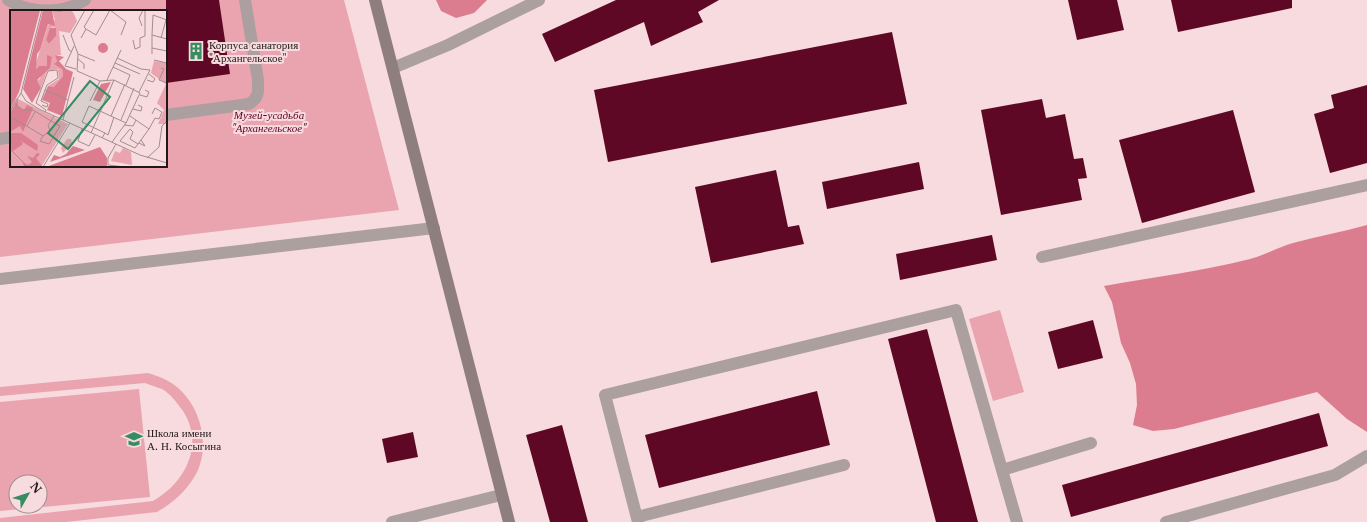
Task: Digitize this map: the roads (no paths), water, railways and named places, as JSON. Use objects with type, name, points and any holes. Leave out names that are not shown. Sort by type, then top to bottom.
[{"type":"street","points":[[8,0],[31,10]]},
{"type":"street","points":[[59,10],[77,5],[85,0]]},
{"type":"street","points":[[167,115],[249,104],[255,100],[258,92],[258,80],[245,0]]},
{"type":"street","points":[[376,0],[509,522]]},
{"type":"street","points":[[393,68],[448,45],[539,0]]},
{"type":"street","points":[[0,139],[10,137]]},
{"type":"street","points":[[1042,257],[1367,185]]},
{"type":"street","points":[[0,279],[434,228]]},
{"type":"street","points":[[844,465],[637,520],[605,395],[956,310],[1017,522]]},
{"type":"street","points":[[1002,470],[1091,443]]},
{"type":"street","points":[[1166,522],[1335,475],[1367,456]]},
{"type":"street","points":[[392,522],[502,495]]},
{"type":"place","name":"Корпуса санатория \"Архангельское\"","points":[[196,51]]},
{"type":"place","name":"Школа имени А. Н. Косыгина","points":[[134,439]]},
{"type":"park label","name":"Музей-усадьба \"Архангельское\"","points":[[269,121]]}]
